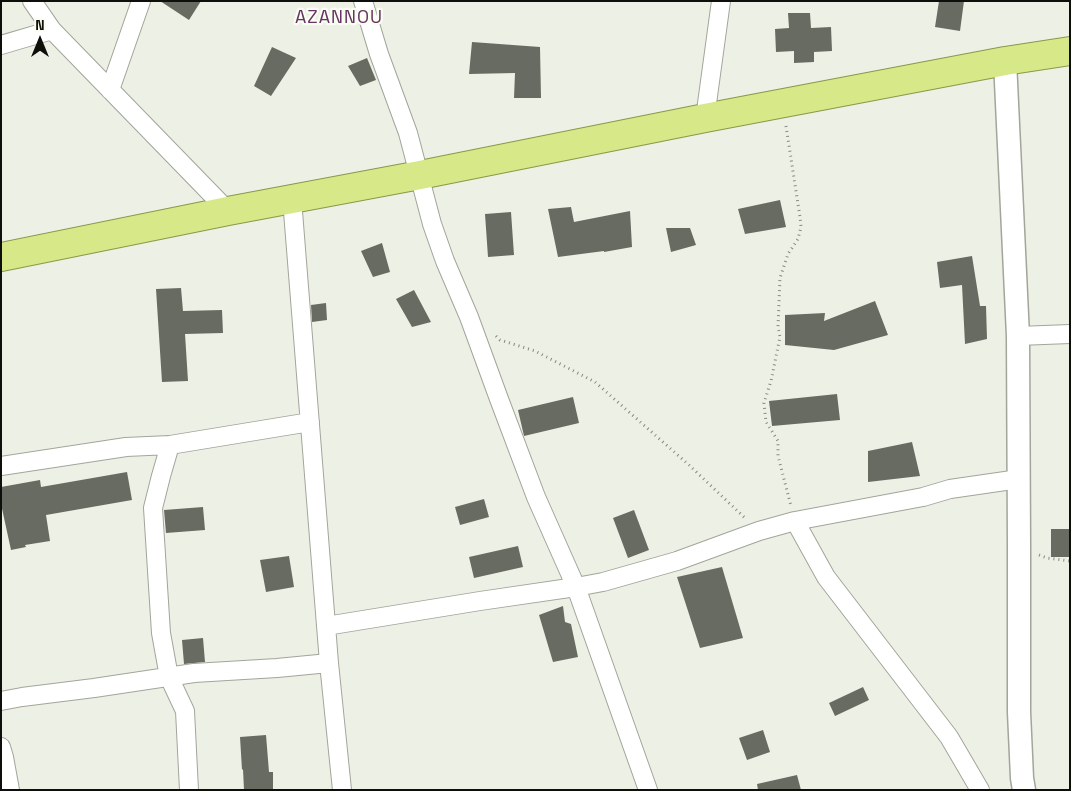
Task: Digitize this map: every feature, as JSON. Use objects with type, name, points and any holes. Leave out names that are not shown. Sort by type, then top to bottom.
[{"type":"highway","points":[[1,257],[228,210],[420,175],[705,118],[1070,51]]},
{"type":"street","points":[[32,1],[52,30],[228,210]]},
{"type":"street","points":[[110,90],[141,1]]},
{"type":"street","points":[[363,1],[408,133],[432,224],[536,497],[576,587],[648,790]]},
{"type":"street","points":[[705,118],[721,1]]},
{"type":"street","points":[[1,45],[52,30]]},
{"type":"street","points":[[1005,62],[1018,336],[1018,712],[1024,790]]},
{"type":"street","points":[[292,199],[329,663],[342,790]]},
{"type":"street","points":[[1018,336],[1070,334]]},
{"type":"street","points":[[1,466],[126,447],[170,445],[310,422]]},
{"type":"street","points":[[170,445],[153,508],[161,633],[169,677],[185,711],[189,790]]},
{"type":"street","points":[[326,626],[603,582],[678,561],[759,531],[795,521],[923,497],[950,489],[1019,479]]},
{"type":"street","points":[[795,521],[826,577],[949,737],[980,790]]},
{"type":"street","points":[[1,701],[194,673],[329,663]]},
{"type":"street","points":[[1,747],[10,790]]},
{"type":"path","points":[[783,104],[801,227],[798,240],[788,254],[780,278],[778,327],[780,337],[764,403],[766,422],[778,441],[778,456],[795,521]]},
{"type":"path","points":[[469,317],[500,340],[535,351],[595,382],[689,465],[759,531]]},
{"type":"path","points":[[1019,547],[1047,558],[1070,561]]},
{"type":"building","points":[[160,1],[201,1],[189,20]]},
{"type":"building","points":[[939,1],[964,1],[960,31],[935,27]]},
{"type":"building","points":[[788,13],[810,13],[811,28],[831,27],[832,51],[814,52],[814,62],[794,63],[794,51],[776,52],[775,29],[789,28]]},
{"type":"building","points":[[472,42],[540,47],[541,98],[514,98],[515,73],[469,74]]},
{"type":"building","points":[[272,47],[296,58],[271,96],[254,86]]},
{"type":"building","points":[[367,58],[376,80],[360,86],[348,66]]},
{"type":"building","points":[[780,200],[786,227],[745,234],[738,209]]},
{"type":"building","points":[[571,207],[574,222],[630,211],[632,247],[558,257],[548,209]]},
{"type":"building","points":[[511,212],[514,255],[488,257],[485,214]]},
{"type":"building","points":[[666,228],[690,228],[696,245],[671,252]]},
{"type":"building","points":[[382,243],[390,272],[373,277],[361,251]]},
{"type":"building","points":[[972,256],[980,306],[986,306],[987,339],[965,344],[962,285],[940,288],[937,262]]},
{"type":"building","points":[[181,288],[183,311],[222,310],[223,333],[185,334],[188,381],[162,382],[156,289]]},
{"type":"building","points":[[414,290],[431,322],[412,327],[396,299]]},
{"type":"building","points":[[875,301],[888,335],[834,350],[785,345],[785,315],[825,313],[824,321]]},
{"type":"building","points":[[326,303],[327,320],[312,322],[311,305]]},
{"type":"building","points":[[837,394],[840,420],[772,426],[769,401]]},
{"type":"building","points":[[573,397],[579,423],[524,436],[518,410]]},
{"type":"building","points":[[912,442],[920,476],[868,482],[868,451]]},
{"type":"building","points":[[127,472],[132,500],[46,515],[50,541],[25,545],[26,547],[11,550],[1,504],[1,487],[40,480],[41,487]]},
{"type":"building","points":[[484,499],[489,517],[460,525],[455,507]]},
{"type":"building","points":[[203,507],[205,530],[166,533],[164,510]]},
{"type":"building","points":[[634,510],[649,550],[628,558],[613,518]]},
{"type":"building","points":[[1051,529],[1070,529],[1070,557],[1051,557]]},
{"type":"building","points":[[518,546],[523,567],[474,578],[469,557]]},
{"type":"building","points":[[289,556],[294,587],[266,592],[260,560]]},
{"type":"building","points":[[722,567],[743,638],[700,648],[677,577]]},
{"type":"building","points":[[563,606],[565,622],[571,624],[578,657],[553,662],[539,615]]},
{"type":"building","points":[[203,638],[205,662],[184,664],[182,640]]},
{"type":"building","points":[[863,687],[869,700],[835,716],[829,703]]},
{"type":"building","points":[[763,730],[770,752],[747,760],[739,738]]},
{"type":"building","points":[[266,735],[269,772],[273,772],[273,790],[244,790],[240,737]]},
{"type":"building","points":[[797,775],[801,790],[758,790],[757,784]]},
{"type":"district","name":"AZANNOU","points":[[339,18]]}]
